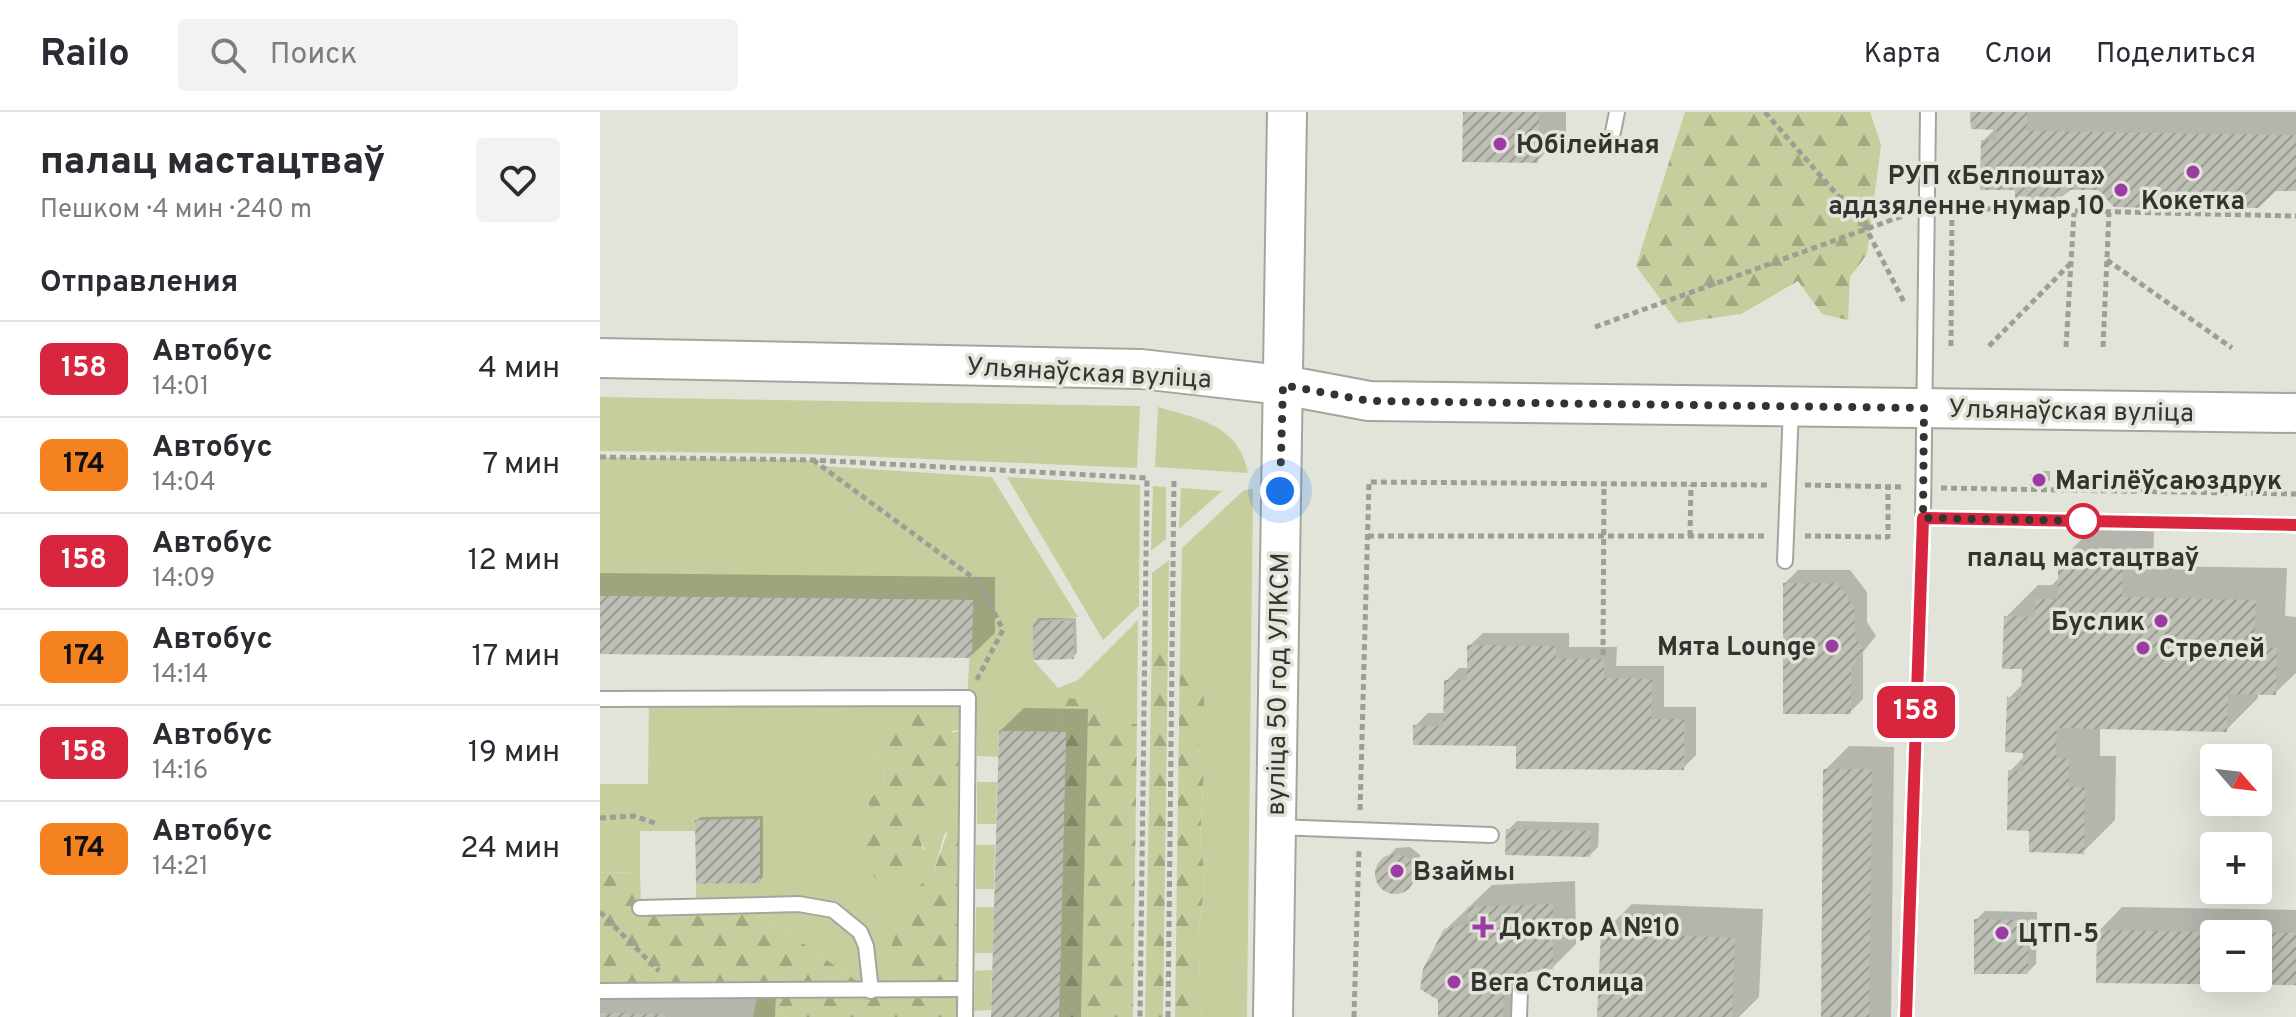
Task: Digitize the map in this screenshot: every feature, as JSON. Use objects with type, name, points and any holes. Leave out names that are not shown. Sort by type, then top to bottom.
[{"type":"main road","name":"вуліца 50 год УЛКСМ","points":[[1273,1017],[1287,112]]},
{"type":"main road","name":"Ульянаўская вуліца","points":[[600,358],[1141,369],[1283,385],[1369,401],[2296,413]]},
{"type":"lane","points":[[1613,132],[1617,112]]},
{"type":"lane","points":[[1906,1017],[1923,518],[1928,112]]},
{"type":"lane","points":[[1785,561],[1791,406]]},
{"type":"lane","points":[[1923,518],[2296,525]]},
{"type":"lane","points":[[600,699],[968,698],[965,1017]]},
{"type":"lane","points":[[1275,827],[1359,827],[1491,835]]},
{"type":"lane","points":[[640,908],[799,904],[833,910],[860,932],[866,946],[871,991]]},
{"type":"lane","points":[[600,991],[680,993],[965,989]]},
{"type":"lane","points":[[1519,1017],[1520,989]]},
{"type":"path","points":[[1765,112],[1866,228],[1925,344]]},
{"type":"path","points":[[1595,327],[1928,208],[2296,216]]},
{"type":"path","points":[[1951,346],[1952,208]]},
{"type":"path","points":[[2066,347],[2074,213]]},
{"type":"path","points":[[2103,347],[2109,213]]},
{"type":"path","points":[[2107,260],[2232,348]]},
{"type":"path","points":[[1989,346],[2071,263]]},
{"type":"path","points":[[600,457],[812,460],[1147,478],[1140,1017]]},
{"type":"path","points":[[812,460],[979,582],[1003,630],[968,698]]},
{"type":"path","points":[[1168,1017],[1174,479]]},
{"type":"path","points":[[1354,1017],[1369,482],[1888,486],[2296,494]]},
{"type":"path","points":[[1603,655],[1604,485]]},
{"type":"path","points":[[1690,536],[1691,485]]},
{"type":"path","points":[[1368,536],[1888,537],[1888,486]]},
{"type":"path","points":[[600,818],[634,816],[655,823]]},
{"type":"path","points":[[600,912],[680,993]]},
{"type":"green space","points":[[1685,112],[1870,112],[1881,145],[1867,254],[1850,277],[1848,320],[1822,314],[1798,281],[1741,314],[1678,323],[1636,266]]},
{"type":"green space","points":[[600,397],[1140,406],[1137,468],[809,454],[600,451]]},
{"type":"green space","points":[[1158,407],[1202,420],[1226,434],[1236,444],[1248,473],[1155,467]]},
{"type":"green space","points":[[600,457],[812,460],[821,466],[992,477],[1078,617],[1033,621],[1033,660],[1058,688],[1078,680],[1138,620],[1137,724],[1110,720],[1091,701],[1058,707],[1066,732],[999,731],[998,757],[977,756],[977,729],[967,728],[871,749],[885,768],[883,785],[869,801],[869,832],[859,857],[925,850],[919,838],[935,802],[957,799],[967,789],[967,811],[944,835],[934,871],[909,897],[888,958],[897,970],[930,990],[871,991],[791,935],[739,906],[696,907],[696,884],[760,882],[759,819],[696,820],[695,831],[640,831],[640,873],[600,872],[600,784],[648,784],[649,699],[967,698],[973,600],[600,596]]},
{"type":"green space","points":[[1007,477],[1140,485],[1139,606],[1103,640]]},
{"type":"green space","points":[[1153,486],[1166,487],[1166,539],[1151,551]]},
{"type":"green space","points":[[1181,488],[1222,491],[1179,529]]},
{"type":"green space","points":[[1253,489],[1247,1017],[1202,1017],[1197,992],[1200,969],[1197,948],[1205,877],[1200,840],[1204,771],[1198,757],[1199,732],[1206,719],[1195,666],[1180,652],[1182,548],[1244,490]]},
{"type":"green space","points":[[1169,560],[1168,646],[1152,637],[1152,573]]},
{"type":"green space","points":[[1152,637],[1168,646],[1163,1017],[1145,1017]]},
{"type":"green space","points":[[1180,652],[1195,666],[1203,692],[1206,719],[1199,732],[1198,757],[1204,770],[1200,840],[1205,877],[1197,948],[1200,969],[1197,992],[1202,1017],[1175,1017]]},
{"type":"green space","points":[[1067,698],[1091,701],[1110,720],[1137,724],[1133,1017],[1059,1017],[1066,732],[1058,707]]},
{"type":"green space","points":[[916,711],[943,718],[953,733],[967,728],[967,789],[957,799],[935,802],[919,838],[923,860],[912,881],[879,882],[859,857],[869,832],[869,800],[883,785],[885,768],[871,749],[886,716]]},
{"type":"green space","points":[[977,782],[997,782],[996,824],[977,824]]},
{"type":"green space","points":[[967,811],[965,1017],[786,1017],[758,992],[600,991],[600,872],[640,873],[641,908],[739,906],[791,935],[871,991],[928,989],[897,970],[887,958],[909,897],[934,871],[953,817]]},
{"type":"green space","points":[[976,845],[995,845],[994,889],[976,889]]},
{"type":"green space","points":[[976,907],[994,907],[993,953],[975,953]]},
{"type":"green space","points":[[992,970],[991,1010],[974,1011],[975,971]]},
{"type":"green space","points":[[758,992],[786,1017],[753,1017]]},
{"type":"building","name":"Юбілейная","points":[[1463,112],[1539,112],[1538,163],[1462,162]]},
{"type":"building","points":[[1970,112],[2027,112],[2027,131],[2296,135],[2296,191],[2276,191],[2258,208],[2217,208],[2203,193],[2168,192],[2152,208],[2114,207],[2098,190],[2070,190],[2048,208],[2015,208],[2015,190],[1980,190],[1981,140],[1996,140],[1997,130],[1971,129]]},
{"type":"building","name":"Магілёўсаюздрук","points":[[2030,474],[2047,474],[2047,486],[2030,486]]},
{"type":"building","points":[[2058,560],[2123,561],[2122,597],[2256,600],[2254,647],[2277,648],[2276,695],[2228,694],[2227,732],[2057,728],[2056,758],[2069,758],[2069,787],[2085,787],[2084,854],[2029,852],[2029,831],[2007,830],[2008,770],[2023,771],[2023,753],[2005,752],[2007,697],[2021,697],[2022,669],[2002,669],[2004,616],[2035,617],[2035,599],[2058,599]]},
{"type":"building","points":[[1783,583],[1837,583],[1854,606],[1855,636],[1864,651],[1851,667],[1851,714],[1783,714]]},
{"type":"building","points":[[600,596],[973,600],[972,658],[600,654]]},
{"type":"building","points":[[1033,621],[1073,621],[1074,659],[1033,660]]},
{"type":"building","points":[[1467,645],[1556,646],[1556,659],[1604,659],[1604,678],[1652,679],[1651,719],[1684,719],[1684,770],[1516,769],[1516,746],[1413,745],[1413,725],[1443,726],[1444,680],[1467,680]]},
{"type":"building","points":[[999,731],[1066,732],[1059,1017],[991,1017]]},
{"type":"building","points":[[1823,769],[1872,769],[1869,1017],[1821,1017]]},
{"type":"building","points":[[760,819],[760,883],[696,884],[695,820]]},
{"type":"building","points":[[1506,829],[1591,831],[1590,857],[1505,855]]},
{"type":"building","points":[[1395,854],[1409,860],[1415,874],[1409,888],[1395,894],[1381,888],[1375,874],[1381,860]]},
{"type":"building","points":[[1553,904],[1553,969],[1504,975],[1503,1017],[1438,1017],[1438,1000],[1420,989],[1423,969],[1444,929],[1469,924],[1467,907]]},
{"type":"building","points":[[1974,919],[2029,920],[2028,974],[1974,974]]},
{"type":"building","points":[[2097,930],[2200,932],[2200,984],[2096,983]]},
{"type":"building","points":[[1601,932],[1735,938],[1732,1017],[1597,1017]]},
{"type":"building","points":[[2272,932],[2296,933],[2296,985],[2272,985]]},
{"type":"building","points":[[600,1013],[665,1014],[665,1017],[600,1017]]},
{"type":"bus line","name":"158","points":[[1906,1017],[1923,518],[2296,525]]},
{"type":"place","name":"Юбілейная","points":[[1500,144]]},
{"type":"place","name":"Кокетка","points":[[2193,172]]},
{"type":"place","name":"РУП «Белпошта» аддзяленне нумар 10","points":[[2121,190]]},
{"type":"place","name":"Магілёўсаюздрук","points":[[2039,480]]},
{"type":"place","name":"палац мастацтваў","points":[[2083,521]]},
{"type":"place","name":"Буслик","points":[[2161,621]]},
{"type":"place","name":"Мята Lounge","points":[[1832,646]]},
{"type":"place","name":"Стрелей","points":[[2143,648]]},
{"type":"place","name":"Взаймы","points":[[1397,871]]},
{"type":"place","name":"Доктор А №10","points":[[1483,927]]},
{"type":"place","name":"ЦТП-5","points":[[2002,933]]},
{"type":"place","name":"Вега Столица","points":[[1454,982]]},
{"type":"route","points":[[1280,491],[1283,385],[1369,401],[1924,408],[1923,518],[2083,521]]}]
